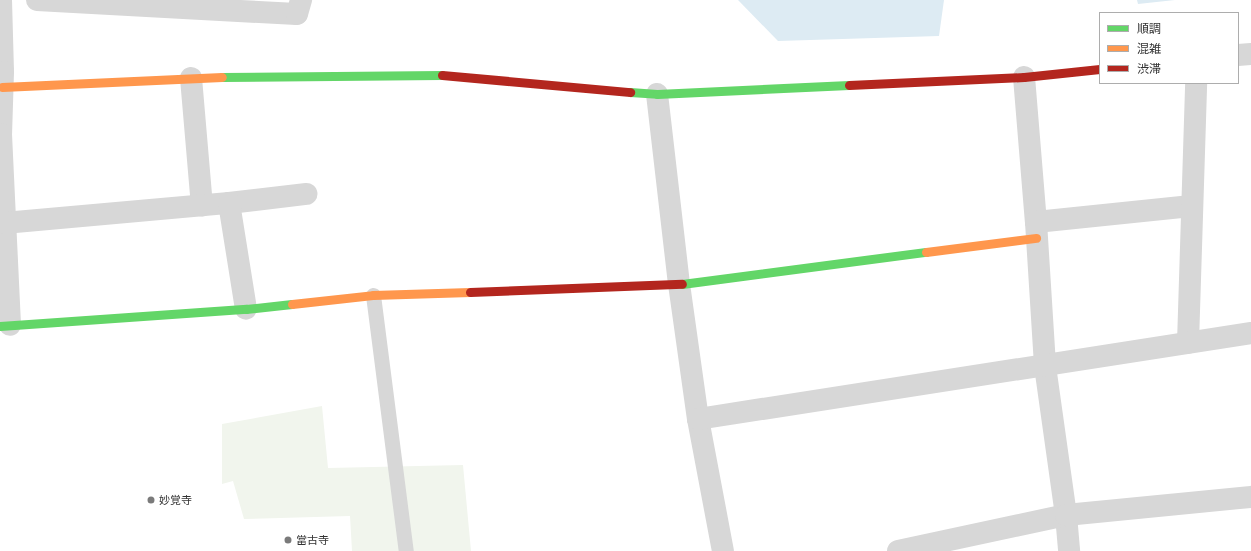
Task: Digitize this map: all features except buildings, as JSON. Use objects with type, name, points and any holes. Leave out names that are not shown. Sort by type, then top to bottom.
[{"type":"street","points":[[1,0],[2,87],[0,134],[4,223],[5,326],[246,308],[373,296],[679,284],[1191,206]]},
{"type":"street","points":[[37,0],[297,14],[301,0]]},
{"type":"street","points":[[1239,55],[1251,54]]},
{"type":"street","points":[[2,87],[191,78],[444,75],[656,94],[1024,77],[1099,69]]},
{"type":"street","points":[[1024,77],[1045,366],[1066,515],[1069,551]]},
{"type":"street","points":[[191,78],[202,206]]},
{"type":"street","points":[[1188,343],[1191,206],[1196,84]]},
{"type":"street","points":[[656,94],[679,284],[698,419],[723,551]]},
{"type":"street","points":[[4,223],[202,206],[306,194]]},
{"type":"street","points":[[229,203],[246,308]]},
{"type":"street","points":[[698,419],[1251,333]]},
{"type":"street","points":[[898,551],[1066,515],[1251,497]]},
{"type":"lane","points":[[373,296],[406,551]]},
{"type":"shaded area","points":[[738,0],[944,0],[939,36],[778,41]]},
{"type":"shaded area","points":[[1137,0],[1175,0],[1138,4]]},
{"type":"shaded area","points":[[322,406],[328,468],[463,465],[471,551],[352,551],[350,516],[244,519],[233,481],[222,484],[222,424]]},
{"type":"traffic: fast","points":[[222,77],[442,75]]},
{"type":"traffic: fast","points":[[630,92],[657,94],[849,85]]},
{"type":"traffic: fast","points":[[682,284],[926,252]]},
{"type":"traffic: fast","points":[[0,326],[246,309],[292,304]]},
{"type":"traffic: slow","points":[[2,87],[222,77]]},
{"type":"traffic: slow","points":[[926,252],[1036,238]]},
{"type":"traffic: slow","points":[[292,304],[373,295],[470,292]]},
{"type":"traffic: jam","points":[[849,85],[1024,77],[1099,69]]},
{"type":"traffic: jam","points":[[442,75],[630,92]]},
{"type":"traffic: jam","points":[[470,292],[682,284]]},
{"type":"place","name":"妙覚寺","points":[[151,500]]},
{"type":"place","name":"當古寺","points":[[288,540]]}]
